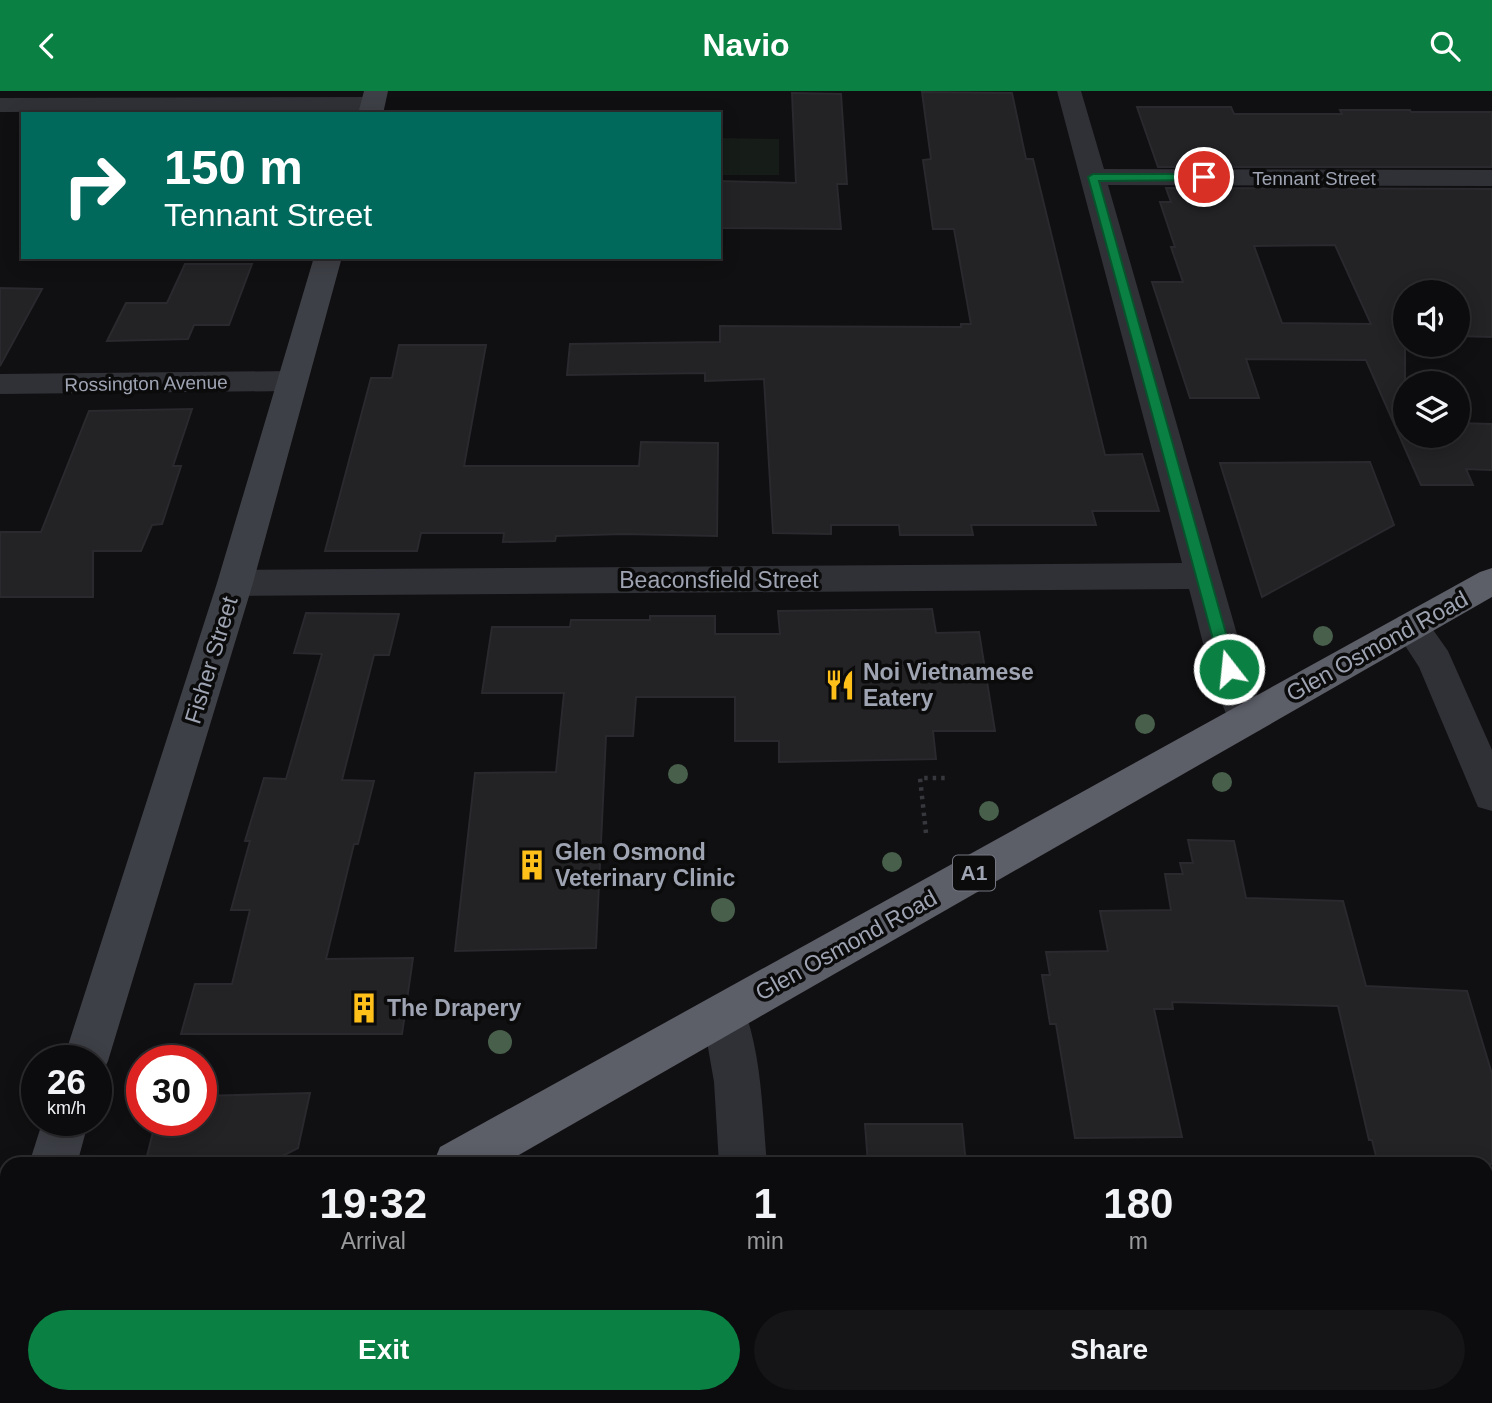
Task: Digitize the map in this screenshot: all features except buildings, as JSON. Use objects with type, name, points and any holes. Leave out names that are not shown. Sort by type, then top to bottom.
[{"type":"highway","name":"Glen Osmond Road","points":[[469,1157],[1492,581]]},
{"type":"street","points":[[1069,91],[1229,669],[1247,719]]},
{"type":"street","points":[[0,105],[373,103]]},
{"type":"street","name":"Tennant Street","points":[[1093,177],[1492,178]]},
{"type":"street","name":"Fisher Street","points":[[90,1045],[235,583],[327,259]]},
{"type":"street","name":"Rossington Avenue","points":[[0,384],[292,381]]},
{"type":"street","name":"Beaconsfield Street","points":[[235,583],[1203,576]]},
{"type":"street","points":[[1411,627],[1435,661],[1492,795]]},
{"type":"street","points":[[724,1013],[737,1081],[742,1157]]},
{"type":"street","points":[[55,1157],[61,1136]]},
{"type":"path","points":[[926,833],[920,778],[949,778]]},
{"type":"shaded area","points":[[721,138],[779,139],[779,175],[721,175]]},
{"type":"place","name":"Noi Vietnamese Eatery","points":[[840,685]]},
{"type":"place","name":"Glen Osmond Veterinary Clinic","points":[[532,865]]},
{"type":"place","name":"The Drapery","points":[[364,1008]]},
{"type":"route","points":[[1204,177],[1093,177],[1229,669]]}]
